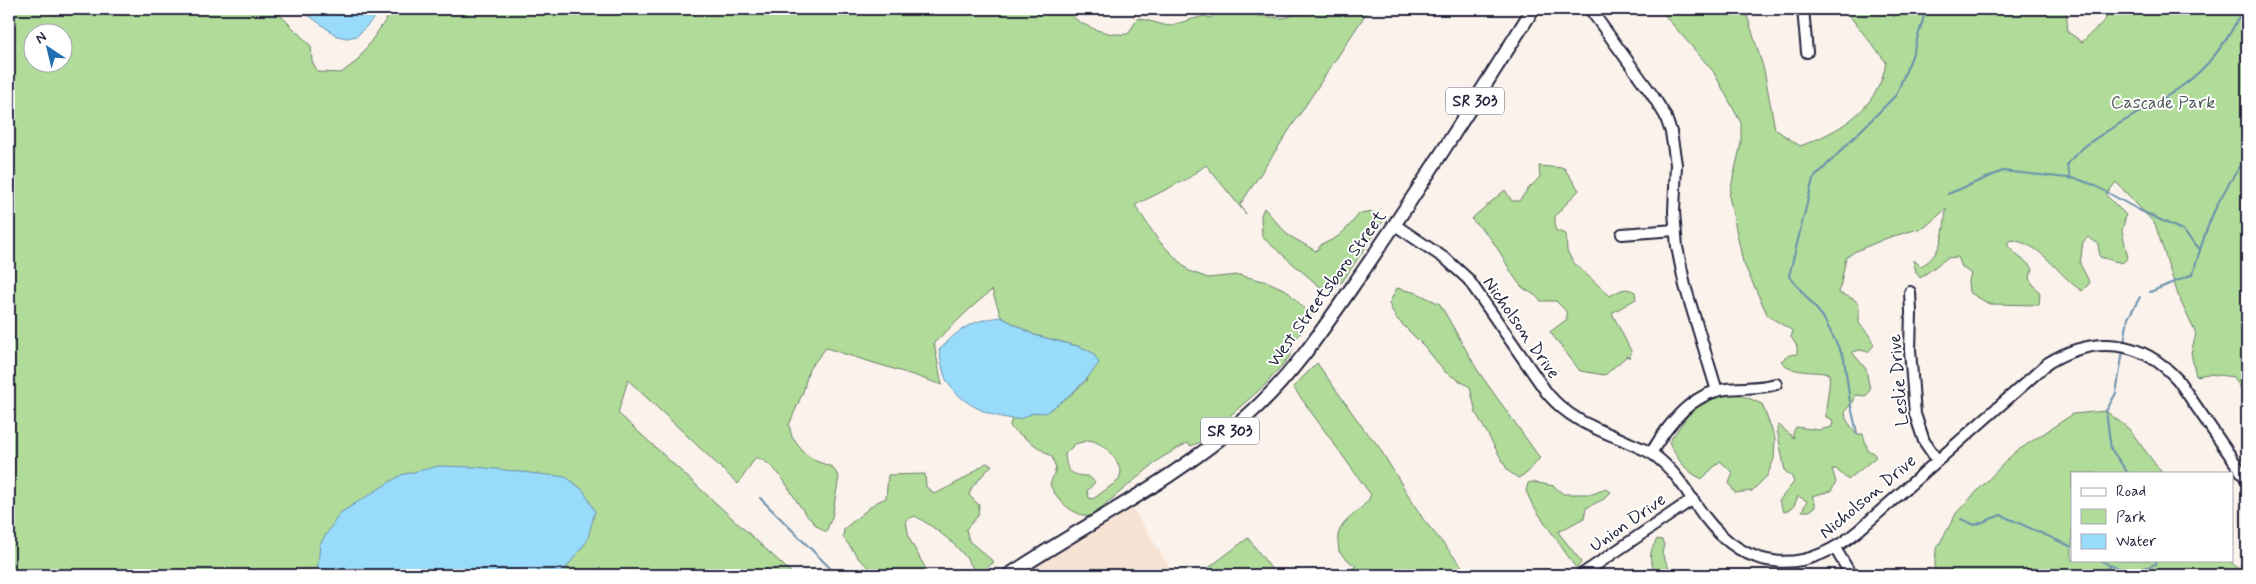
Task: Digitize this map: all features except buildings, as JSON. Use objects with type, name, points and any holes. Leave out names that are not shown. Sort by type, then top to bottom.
[{"type":"main road","name":"West Streetsboro Street","points":[[1009,575],[1187,463],[1247,417],[1286,377],[1320,334],[1395,225],[1533,9]]},
{"type":"street","points":[[1590,9],[1651,94],[1665,115],[1672,132],[1676,164],[1676,230],[1683,278],[1717,391]]},
{"type":"street","points":[[1804,9],[1807,52]]},
{"type":"street","name":"Nicholson Drive","points":[[1395,225],[1447,260],[1468,279],[1558,406],[1583,424],[1651,453],[1674,472],[1704,515],[1720,534],[1732,544],[1759,557],[1778,561],[1797,561],[1821,556],[1835,548],[1859,530],[2048,363],[2065,353],[2093,345],[2124,347],[2158,361],[2176,378],[2247,480]]},
{"type":"street","points":[[1622,234],[1676,230]]},
{"type":"street","name":"Leslie Drive","points":[[1910,292],[1912,312],[1910,350],[1915,414],[1924,441],[1937,460]]},
{"type":"street","points":[[1651,453],[1675,418],[1699,399],[1717,391],[1767,387],[1776,384]]},
{"type":"street","name":"Union Drive","points":[[1581,575],[1693,499]]},
{"type":"street","points":[[1835,548],[1851,575]]},
{"type":"shaded area","points":[[1132,507],[1174,575],[1012,575],[1019,571]]},
{"type":"green space","points":[[9,9],[274,9],[311,46],[312,61],[318,72],[341,73],[357,61],[388,17],[401,9],[1064,9],[1070,15],[1093,29],[1128,34],[1138,18],[1168,26],[1204,16],[1211,18],[1218,9],[1249,9],[1259,16],[1283,18],[1298,14],[1305,9],[1369,9],[1240,205],[1246,214],[1206,165],[1187,179],[1135,205],[1158,240],[1189,271],[1208,278],[1239,275],[1268,282],[1286,290],[1312,316],[1294,342],[1290,356],[1265,385],[1200,442],[1191,446],[1187,443],[1161,458],[1090,517],[1077,513],[1061,502],[1050,485],[1056,468],[1052,457],[1012,429],[1010,425],[1012,418],[1018,419],[1067,398],[1087,380],[1081,347],[1034,335],[1001,317],[992,290],[934,343],[942,385],[826,348],[809,369],[803,392],[789,425],[792,437],[803,452],[816,461],[832,467],[839,477],[832,517],[826,532],[805,514],[781,477],[766,462],[756,457],[738,484],[628,380],[618,413],[794,575],[9,575]],"holes":[[[1090,440],[1109,452],[1121,472],[1119,480],[1093,499],[1089,498],[1087,491],[1095,482],[1088,476],[1077,475],[1070,471],[1065,454],[1075,444]]]},
{"type":"green space","name":"Cascade Park","points":[[1659,9],[1745,9],[1764,70],[1775,129],[1800,146],[1830,133],[1856,116],[1867,105],[1882,78],[1886,62],[1844,9],[1888,9],[1894,17],[1896,9],[2066,9],[2068,32],[2082,42],[2106,19],[2104,9],[2247,9],[2247,399],[2234,377],[2209,374],[2196,376],[2191,353],[2196,334],[2179,298],[2155,224],[2116,182],[2106,195],[2126,215],[2122,231],[2128,258],[2122,263],[2100,257],[2098,244],[2088,237],[2083,242],[2080,264],[2090,283],[2082,291],[2032,247],[2022,242],[2010,240],[2007,244],[2012,251],[2033,269],[2029,279],[2040,293],[2039,305],[1989,304],[1969,292],[1968,282],[1971,274],[1962,267],[1958,257],[1947,258],[1920,278],[1916,272],[1913,260],[1921,266],[1934,255],[1941,241],[1946,209],[1925,227],[1887,238],[1854,252],[1846,258],[1839,293],[1852,298],[1858,303],[1859,323],[1869,335],[1874,345],[1868,352],[1860,350],[1852,352],[1866,369],[1870,390],[1866,396],[1855,395],[1854,401],[1845,411],[1846,419],[1856,434],[1863,434],[1868,451],[1873,452],[1876,457],[1848,480],[1836,469],[1832,469],[1836,482],[1831,491],[1812,496],[1815,507],[1810,511],[1802,511],[1807,501],[1798,496],[1792,508],[1784,512],[1779,501],[1794,482],[1792,477],[1785,471],[1777,429],[1779,425],[1794,438],[1793,433],[1796,427],[1819,430],[1832,427],[1833,420],[1826,417],[1829,374],[1797,370],[1781,361],[1789,355],[1797,354],[1797,346],[1791,337],[1793,331],[1768,316],[1743,262],[1729,196],[1741,143],[1741,123],[1713,71]]},
{"type":"green space","points":[[1539,166],[1564,168],[1579,190],[1555,216],[1555,230],[1566,234],[1567,251],[1573,262],[1610,296],[1625,289],[1635,292],[1636,299],[1612,313],[1631,351],[1629,358],[1627,356],[1605,375],[1580,371],[1550,332],[1567,319],[1566,311],[1556,301],[1540,301],[1522,287],[1491,240],[1471,219],[1505,190],[1512,201],[1519,201],[1540,177]]},
{"type":"green space","points":[[1264,208],[1288,235],[1316,251],[1323,243],[1334,239],[1343,232],[1359,214],[1373,212],[1381,218],[1382,223],[1342,282],[1333,287],[1320,287],[1262,237],[1261,215]]},
{"type":"green space","points":[[1397,288],[1417,293],[1440,304],[1478,371],[1540,458],[1527,473],[1518,478],[1508,471],[1476,413],[1470,387],[1445,372],[1425,347],[1396,318],[1389,304]]},
{"type":"green space","points":[[1317,363],[1363,428],[1377,444],[1423,519],[1465,570],[1473,575],[1335,575],[1356,567],[1339,552],[1338,535],[1348,519],[1368,501],[1371,495],[1293,387]]},
{"type":"green space","points":[[1720,395],[1741,395],[1762,404],[1775,438],[1774,459],[1767,476],[1752,491],[1735,493],[1729,483],[1733,473],[1720,461],[1702,479],[1696,476],[1682,464],[1669,442],[1691,411]]},
{"type":"green space","points":[[2106,411],[2129,429],[2161,472],[2071,472],[2071,562],[2231,562],[2245,575],[1934,575],[1936,550],[1957,512],[2014,453],[2073,414]]},
{"type":"green space","points":[[986,463],[992,465],[972,487],[969,495],[979,505],[978,516],[966,529],[969,541],[994,562],[982,572],[975,573],[971,564],[958,548],[941,533],[915,516],[906,520],[909,538],[929,575],[878,575],[859,559],[843,537],[844,529],[875,503],[886,498],[888,475],[925,474],[926,487],[935,494],[962,480]]},
{"type":"green space","points":[[1533,482],[1554,486],[1563,494],[1593,494],[1605,489],[1611,492],[1604,499],[1586,508],[1584,518],[1558,532],[1580,560],[1581,563],[1576,568],[1532,504],[1526,491],[1528,483]]},
{"type":"green space","points":[[1248,538],[1276,575],[1199,575]]},
{"type":"green space","points":[[1657,539],[1662,540],[1664,545],[1662,553],[1672,575],[1656,575],[1650,557]]},
{"type":"water","points":[[300,9],[383,9],[357,36],[347,38],[337,36]]},
{"type":"water","points":[[1001,317],[1034,335],[1081,347],[1093,353],[1099,363],[1075,391],[1045,413],[1035,413],[1016,419],[995,415],[974,407],[950,386],[944,374],[939,350],[953,336],[974,323]]},
{"type":"water","points":[[439,466],[477,467],[566,477],[583,490],[595,511],[587,541],[566,568],[565,575],[317,575],[320,544],[340,513],[401,475]]},
{"type":"waterway","points":[[1857,433],[1850,402],[1844,358],[1823,317],[1789,276],[1813,179],[1896,95],[1912,56],[1925,9]]},
{"type":"waterway","points":[[2071,179],[2067,166],[2075,155],[2102,134],[2170,94],[2192,78],[2217,52],[2243,9]]},
{"type":"waterway","points":[[2150,292],[2193,274],[2214,212],[2228,185],[2247,157]]},
{"type":"waterway","points":[[1948,194],[2003,171],[2077,179],[2094,185],[2137,209],[2182,230],[2200,249]]},
{"type":"waterway","points":[[2124,343],[2128,318],[2140,297]]},
{"type":"waterway","points":[[2123,351],[2116,393],[2106,411],[2111,449],[2127,472]]},
{"type":"waterway","points":[[760,498],[837,575]]},
{"type":"waterway","points":[[1961,519],[1975,525],[2001,515],[2071,547]]},
{"type":"waterway","points":[[2104,562],[2109,565]]},
{"type":"waterway","points":[[2106,575],[2109,565],[2132,572],[2156,564],[2156,562]]}]
